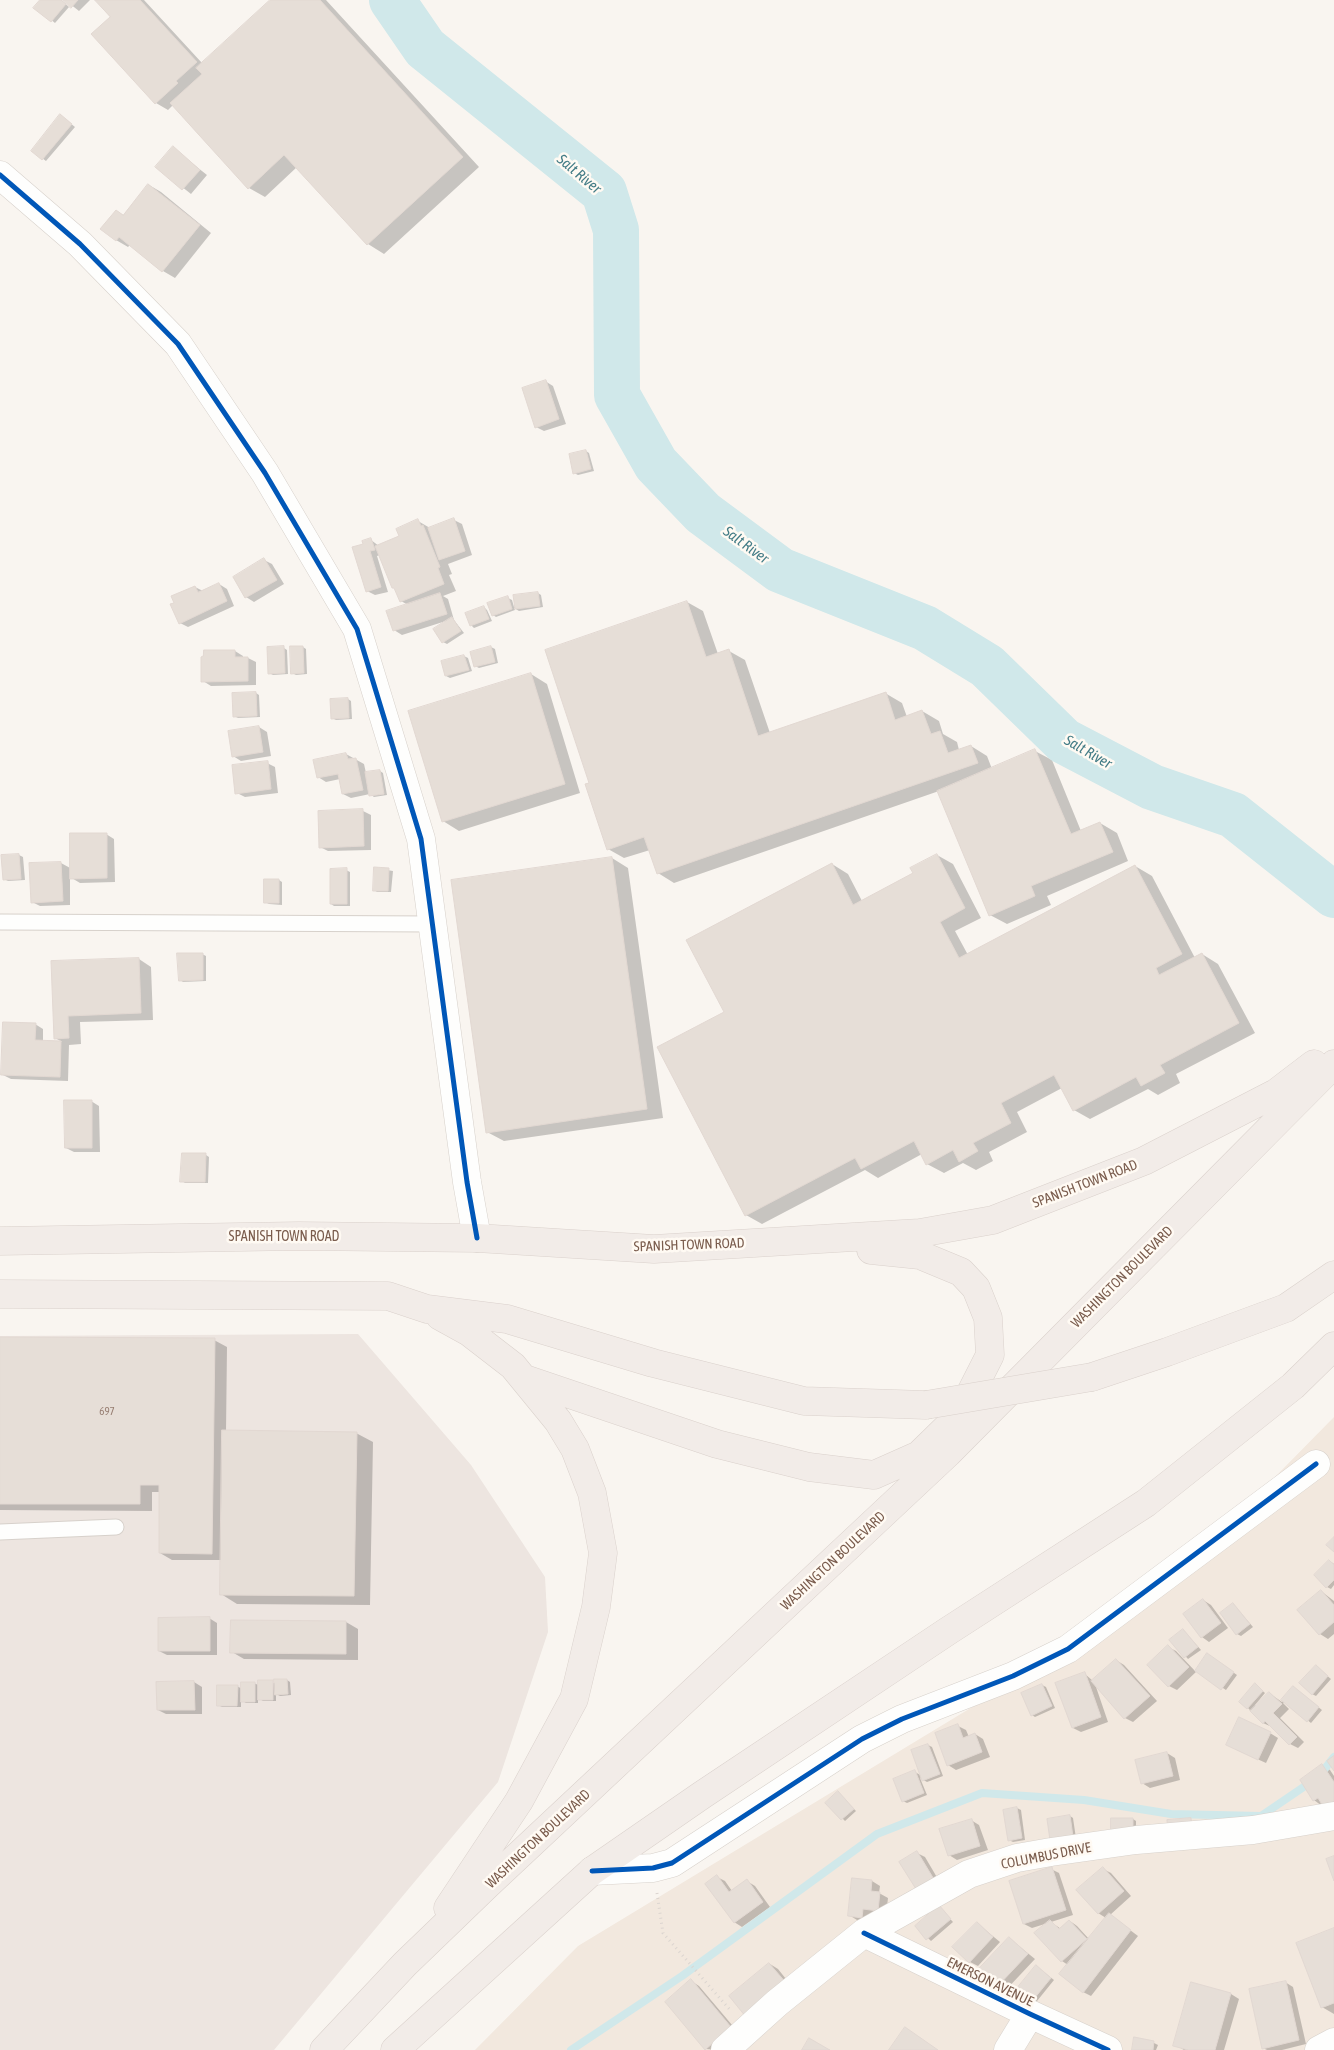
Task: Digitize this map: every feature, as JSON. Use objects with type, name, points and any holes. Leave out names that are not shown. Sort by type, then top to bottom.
[{"type":"highway","name":"SPANISH TOWN ROAD","points":[[0,1240],[299,1236],[477,1238],[654,1249],[920,1233],[993,1220],[1144,1161],[1276,1093],[1334,1049]]},
{"type":"highway","name":"WASHINGTON BOULEVARD","points":[[324,2050],[405,1964],[948,1453],[1334,1064]]},
{"type":"highway","points":[[525,1380],[717,1444],[809,1467],[874,1475],[919,1455],[959,1416],[990,1355],[988,1318],[976,1288],[961,1272],[920,1254],[790,1241]]},
{"type":"highway","points":[[427,1309],[507,1319],[653,1364],[804,1400],[926,1404],[1092,1377],[1167,1352],[1286,1308],[1334,1274]]},
{"type":"highway","points":[[0,1294],[388,1296],[427,1309],[469,1332],[513,1366],[558,1421],[575,1449],[592,1492],[603,1553],[596,1607],[574,1699],[519,1800],[439,1920],[405,1964]]},
{"type":"highway","points":[[395,2050],[592,1871],[718,1784],[940,1636],[1146,1503],[1293,1386],[1334,1346]]},
{"type":"street","points":[[0,175],[80,244],[178,344],[265,473],[357,629],[421,839],[467,1182],[477,1238]]},
{"type":"street","points":[[592,1871],[653,1868],[672,1863],[862,1739],[902,1719],[1013,1676],[1068,1648],[1316,1464]]},
{"type":"street","name":"COLUMBUS DRIVE","points":[[725,2050],[747,2029],[864,1932],[969,1874],[1017,1858],[1051,1852],[1136,1840],[1253,1830],[1334,1816]]},
{"type":"street","name":"EMERSON AVENUE","points":[[864,1932],[1030,2014],[1108,2050]]},
{"type":"street","points":[[1008,2050],[1030,2014]]},
{"type":"street","points":[[1319,2050],[1334,2042]]},
{"type":"lane","points":[[0,922],[433,924]]},
{"type":"lane","points":[[0,1532],[116,1527]]},
{"type":"path","points":[[653,1868],[663,1933],[747,2029]]},
{"type":"shaded area","points":[[358,1334],[471,1465],[545,1577],[548,1632],[498,1782],[274,2050],[0,2050],[0,1336]]},
{"type":"shaded area","points":[[1334,1417],[1334,2050],[475,2050],[578,1946],[1162,1592]]},
{"type":"building","points":[[40,0],[61,0],[66,4],[51,22],[33,8]]},
{"type":"building","points":[[63,0],[78,0],[71,8]]},
{"type":"building","points":[[95,0],[140,0],[197,62],[155,104],[91,34],[110,17]]},
{"type":"building","points":[[270,0],[320,0],[463,157],[367,245],[284,155],[248,189],[170,103],[202,74],[196,68]]},
{"type":"building","points":[[60,114],[72,124],[42,160],[31,151]]},
{"type":"building","points":[[173,146],[200,170],[182,190],[155,167]]},
{"type":"building","points":[[148,184],[200,225],[162,272],[119,237],[116,241],[100,229],[116,210],[123,215]]},
{"type":"building","points":[[546,380],[559,419],[535,428],[522,388]]},
{"type":"building","points":[[586,450],[591,469],[573,474],[569,454]]},
{"type":"building","points":[[454,518],[465,551],[439,560],[428,528]]},
{"type":"building","points":[[418,519],[421,526],[423,525],[440,567],[438,568],[444,584],[400,602],[394,588],[392,588],[375,546],[399,536],[396,529]]},
{"type":"building","points":[[371,538],[375,550],[370,551],[381,587],[366,592],[352,547],[363,544],[362,541]]},
{"type":"building","points":[[264,558],[277,580],[245,598],[233,577]]},
{"type":"building","points":[[219,583],[227,601],[179,624],[170,604],[174,603],[171,596],[195,586],[198,592]]},
{"type":"building","points":[[538,592],[540,606],[515,609],[513,595]]},
{"type":"building","points":[[440,593],[447,614],[393,631],[386,611]]},
{"type":"building","points":[[508,596],[512,609],[492,616],[487,603]]},
{"type":"building","points":[[687,601],[706,657],[729,649],[758,736],[886,692],[895,720],[922,710],[931,734],[940,731],[948,753],[971,745],[978,763],[657,874],[644,837],[607,850],[585,784],[589,783],[545,650]]},
{"type":"building","points":[[484,606],[489,619],[470,626],[465,613]]},
{"type":"building","points":[[452,617],[461,631],[442,643],[433,629]]},
{"type":"building","points":[[284,646],[285,673],[268,674],[267,647]]},
{"type":"building","points":[[290,646],[303,646],[304,673],[291,674]]},
{"type":"building","points":[[491,646],[495,662],[474,667],[470,652]]},
{"type":"building","points":[[204,650],[235,650],[235,657],[248,657],[248,681],[201,682],[201,657]]},
{"type":"building","points":[[464,655],[469,670],[445,676],[441,661]]},
{"type":"building","points":[[531,673],[565,784],[442,822],[408,711]]},
{"type":"building","points":[[256,692],[257,716],[233,717],[232,693]]},
{"type":"building","points":[[348,698],[349,718],[331,719],[330,699]]},
{"type":"building","points":[[259,726],[263,752],[232,757],[228,731]]},
{"type":"building","points":[[1035,749],[1071,834],[1100,822],[1113,852],[1031,886],[1035,896],[989,916],[937,791]]},
{"type":"building","points":[[346,753],[348,759],[356,758],[363,790],[342,794],[338,774],[317,778],[313,760]]},
{"type":"building","points":[[268,761],[271,789],[235,794],[232,765]]},
{"type":"building","points":[[380,770],[384,794],[369,796],[365,772]]},
{"type":"building","points":[[363,809],[364,846],[319,848],[318,811]]},
{"type":"building","points":[[70,833],[107,833],[107,878],[70,879]]},
{"type":"building","points":[[19,854],[21,879],[3,880],[1,855]]},
{"type":"building","points":[[937,854],[965,908],[940,922],[959,958],[1135,865],[1182,954],[1156,968],[1159,975],[1202,953],[1239,1023],[1160,1065],[1165,1073],[1141,1086],[1136,1077],[1073,1111],[1054,1075],[1001,1103],[1011,1123],[973,1143],[978,1151],[959,1162],[953,1150],[926,1165],[914,1141],[861,1169],[855,1158],[745,1216],[657,1047],[724,1012],[686,940],[832,863],[853,905],[913,873],[910,868]]},
{"type":"building","points":[[612,857],[647,1109],[486,1133],[451,880]]},
{"type":"building","points":[[61,862],[63,901],[31,903],[29,863]]},
{"type":"building","points":[[374,867],[389,868],[388,891],[373,891]]},
{"type":"building","points":[[347,868],[347,904],[330,904],[330,869]]},
{"type":"building","points":[[264,879],[279,879],[279,903],[264,903]]},
{"type":"building","points":[[177,953],[203,953],[203,980],[179,981]]},
{"type":"building","points":[[139,958],[141,1013],[68,1016],[69,1038],[54,1039],[51,961]]},
{"type":"building","points":[[3,1022],[36,1023],[35,1040],[61,1041],[60,1077],[1,1075]]},
{"type":"building","points":[[64,1100],[92,1100],[92,1148],[65,1148]]},
{"type":"building","points":[[182,1153],[206,1153],[205,1182],[180,1182]]},
{"type":"building","points":[[0,1337],[215,1338],[212,1554],[159,1553],[159,1485],[140,1485],[140,1504],[0,1504]]},
{"type":"building","points":[[222,1430],[357,1432],[354,1596],[220,1595]]},
{"type":"building","points":[[1334,1537],[1334,1552],[1326,1545]]},
{"type":"building","points":[[1329,1560],[1334,1565],[1334,1580],[1326,1588],[1314,1575]]},
{"type":"building","points":[[1321,1590],[1334,1605],[1334,1622],[1319,1635],[1297,1610]]},
{"type":"building","points":[[1203,1599],[1221,1623],[1201,1638],[1183,1614]]},
{"type":"building","points":[[1233,1603],[1250,1624],[1236,1635],[1220,1613]]},
{"type":"building","points":[[210,1617],[210,1651],[158,1651],[158,1618]]},
{"type":"building","points":[[231,1620],[346,1621],[346,1654],[230,1653]]},
{"type":"building","points":[[1183,1629],[1198,1647],[1184,1658],[1169,1640]]},
{"type":"building","points":[[1168,1645],[1189,1667],[1168,1687],[1147,1665]]},
{"type":"building","points":[[1207,1653],[1234,1672],[1221,1690],[1195,1671]]},
{"type":"building","points":[[1116,1659],[1150,1696],[1124,1719],[1091,1681]]},
{"type":"building","points":[[1316,1665],[1328,1676],[1312,1695],[1299,1683]]},
{"type":"building","points":[[1085,1672],[1101,1717],[1072,1728],[1055,1683]]},
{"type":"building","points":[[274,1679],[287,1679],[288,1694],[275,1695]]},
{"type":"building","points":[[258,1680],[273,1680],[273,1700],[258,1700]]},
{"type":"building","points":[[194,1681],[195,1710],[157,1710],[156,1682]]},
{"type":"building","points":[[241,1682],[255,1682],[255,1702],[241,1702]]},
{"type":"building","points":[[1255,1683],[1263,1691],[1247,1709],[1239,1702]]},
{"type":"building","points":[[1042,1684],[1052,1706],[1031,1716],[1021,1693]]},
{"type":"building","points":[[217,1685],[238,1685],[237,1706],[217,1706]]},
{"type":"building","points":[[1293,1686],[1319,1707],[1307,1722],[1281,1700]]},
{"type":"building","points":[[1269,1692],[1282,1704],[1273,1713],[1297,1737],[1289,1745],[1265,1721],[1263,1724],[1250,1711]]},
{"type":"building","points":[[1239,1717],[1271,1732],[1258,1760],[1226,1745]]},
{"type":"building","points":[[958,1724],[963,1738],[975,1733],[982,1752],[947,1766],[935,1733]]},
{"type":"building","points":[[928,1744],[940,1774],[922,1781],[911,1750]]},
{"type":"building","points":[[1167,1752],[1173,1776],[1141,1784],[1135,1760]]},
{"type":"building","points":[[1334,1756],[1334,1771],[1327,1761]]},
{"type":"building","points":[[1322,1764],[1334,1782],[1334,1808],[1327,1813],[1318,1798],[1313,1801],[1300,1780]]},
{"type":"building","points":[[915,1770],[924,1793],[902,1802],[893,1779]]},
{"type":"building","points":[[838,1791],[854,1809],[841,1820],[825,1803]]},
{"type":"building","points":[[1017,1807],[1022,1838],[1008,1841],[1003,1810]]},
{"type":"building","points":[[1070,1815],[1074,1844],[1051,1847],[1047,1819]]},
{"type":"building","points":[[1111,1818],[1133,1818],[1133,1835],[1111,1835]]},
{"type":"building","points":[[1191,1818],[1192,1829],[1168,1832],[1167,1820]]},
{"type":"building","points":[[972,1819],[980,1846],[948,1856],[939,1829]]},
{"type":"building","points":[[917,1851],[938,1886],[921,1897],[899,1862]]},
{"type":"building","points":[[1334,1856],[1334,1881],[1326,1859]]},
{"type":"building","points":[[1052,1867],[1066,1910],[1023,1924],[1009,1881]]},
{"type":"building","points":[[1103,1867],[1124,1891],[1098,1914],[1076,1890]]},
{"type":"building","points":[[717,1875],[729,1892],[747,1879],[763,1902],[734,1923],[705,1884]]},
{"type":"building","points":[[852,1878],[872,1880],[871,1891],[880,1892],[878,1911],[863,1909],[862,1918],[848,1916]]},
{"type":"building","points":[[939,1905],[951,1919],[926,1940],[915,1926]]},
{"type":"building","points":[[1109,1913],[1131,1930],[1083,1993],[1059,1974]]},
{"type":"building","points":[[1050,1920],[1059,1929],[1069,1920],[1087,1939],[1061,1962],[1034,1933]]},
{"type":"building","points":[[977,1922],[993,1937],[969,1963],[952,1947]]},
{"type":"building","points":[[1334,1928],[1334,2003],[1321,2008],[1296,1943]]},
{"type":"building","points":[[1009,1937],[1028,1954],[996,1988],[977,1971]]},
{"type":"building","points":[[769,1963],[787,1984],[746,2017],[729,1996]]},
{"type":"building","points":[[1036,1965],[1051,1978],[1029,2005],[1014,1992]]},
{"type":"building","points":[[691,1979],[731,2027],[705,2050],[665,2002]]},
{"type":"building","points":[[1286,1981],[1299,2040],[1262,2049],[1249,1989]]},
{"type":"building","points":[[1191,1982],[1231,1993],[1215,2050],[1188,2050],[1173,2046]]},
{"type":"building","points":[[905,2027],[938,2050],[889,2050]]},
{"type":"building","points":[[1134,2037],[1154,2041],[1153,2050],[1132,2050]]},
{"type":"building","points":[[809,2038],[828,2049],[830,2050],[802,2050]]},
{"type":"waterway","name":"Salt River","points":[[392,0],[425,48],[604,192],[616,230],[617,395],[656,464],[703,513],[780,570],[925,628],[987,666],[1064,741],[1152,787],[1233,815],[1334,895]]},
{"type":"waterway","points":[[1320,1775],[1334,1757]]},
{"type":"waterway","points":[[571,2050],[682,1976],[877,1834],[982,1793],[1084,1800],[1171,1814],[1261,1816],[1311,1782]]},
{"type":"cycle path","points":[[0,175],[80,244],[178,344],[265,473],[357,629],[421,839],[467,1182],[477,1238]]},
{"type":"cycle path","points":[[592,1871],[653,1868],[672,1863],[862,1739],[902,1719],[1013,1676],[1068,1649],[1316,1464]]},
{"type":"cycle path","points":[[864,1933],[1108,2050]]}]
